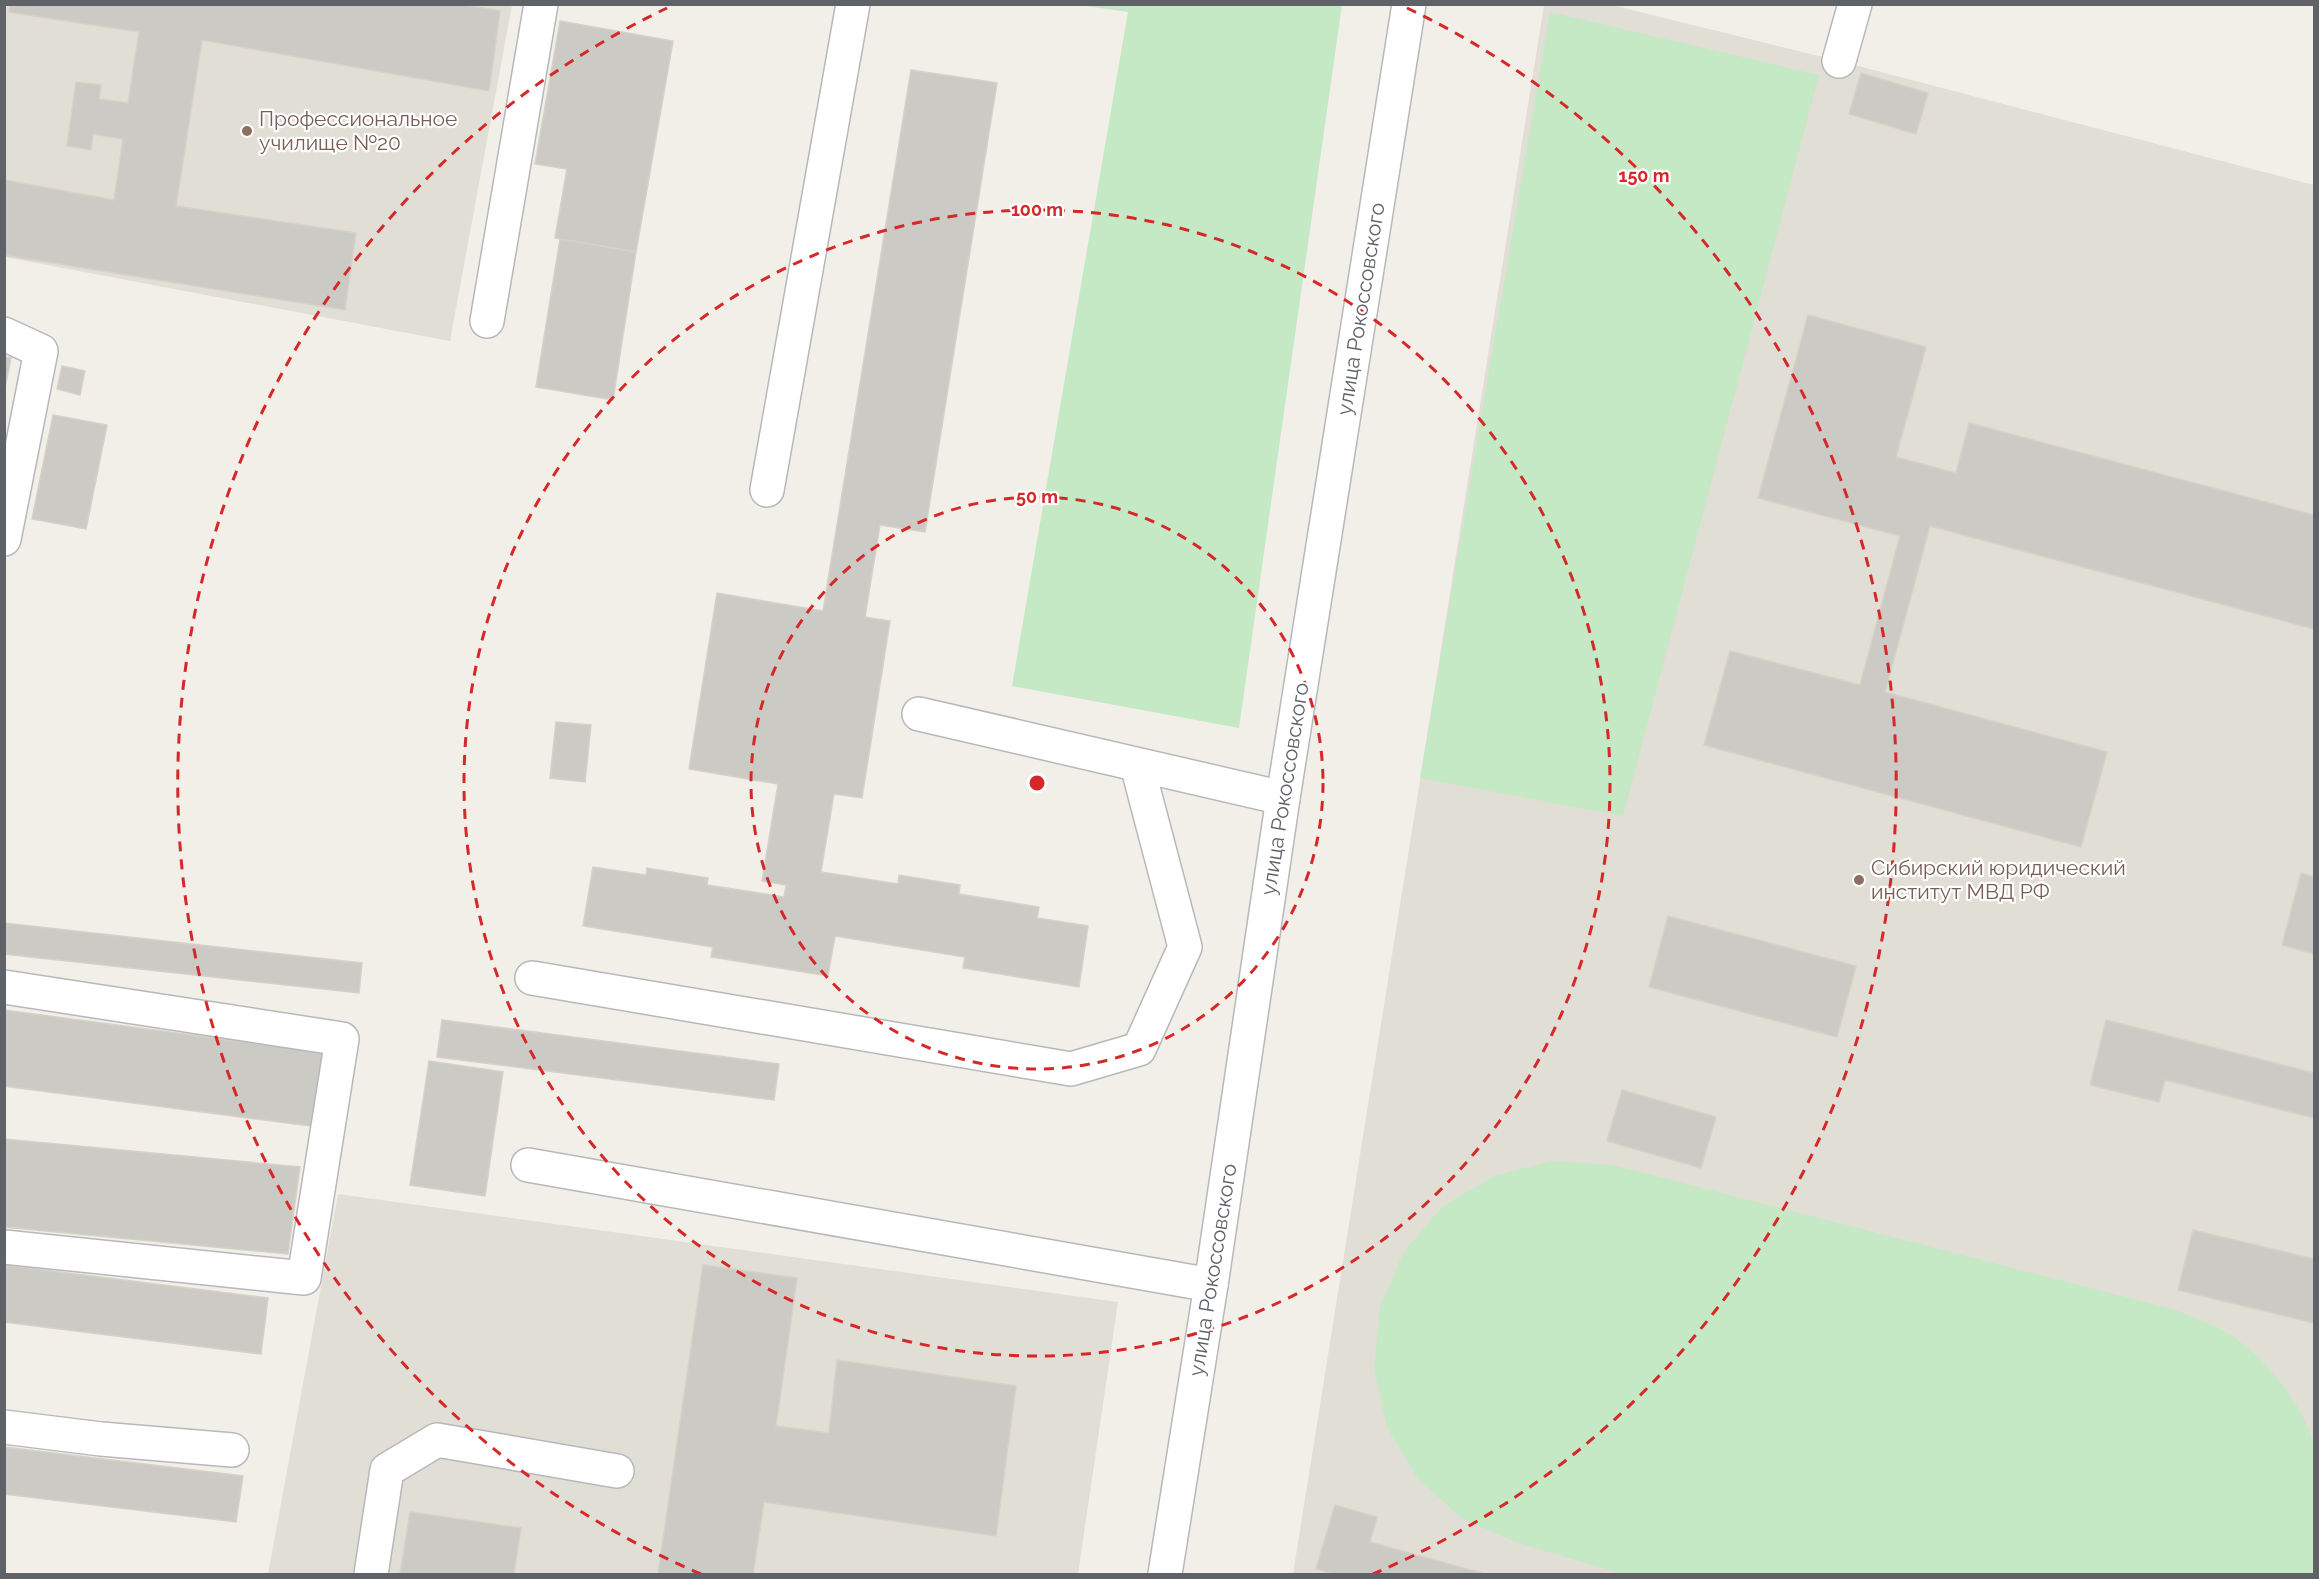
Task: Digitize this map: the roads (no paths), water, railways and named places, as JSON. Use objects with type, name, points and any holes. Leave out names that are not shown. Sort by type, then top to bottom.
[{"type":"street","points":[[487,321],[541,4]]},
{"type":"street","points":[[767,490],[853,4]]},
{"type":"street","name":"улица Рокоссовского","points":[[1165,1575],[1211,1285],[1283,798],[1409,4]]},
{"type":"street","points":[[1839,61],[1855,4]]},
{"type":"street","points":[[4,334],[41,351],[4,539]]},
{"type":"street","points":[[919,714],[1283,798]]},
{"type":"street","points":[[532,978],[1071,1069],[1139,1049],[1185,947],[1137,765]]},
{"type":"street","points":[[4,987],[342,1039],[304,1278],[4,1247]]},
{"type":"street","points":[[528,1165],[1211,1285]]},
{"type":"street","points":[[4,1427],[101,1439],[232,1450]]},
{"type":"street","points":[[371,1575],[387,1470],[437,1440],[617,1471]]},
{"type":"place","name":"Профессиональное училище №20","points":[[247,131]]},
{"type":"place","name":"Сибирский юридический институт МВД РФ","points":[[1859,880]]}]
